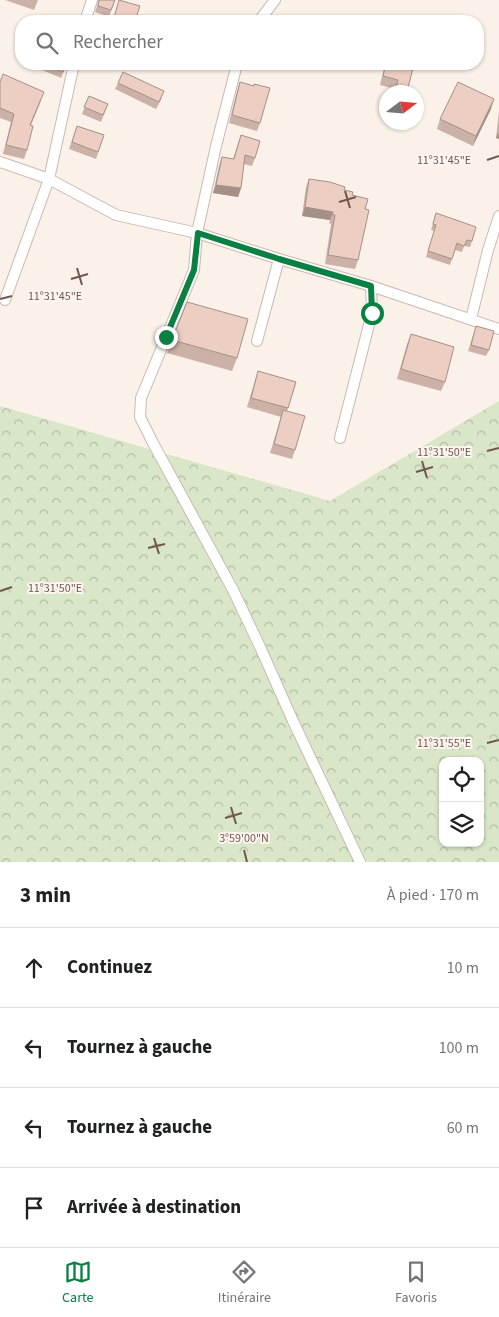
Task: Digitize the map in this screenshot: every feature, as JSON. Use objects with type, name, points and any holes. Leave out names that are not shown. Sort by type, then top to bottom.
[{"type":"street","points":[[87,15],[92,0]]},
{"type":"street","points":[[264,15],[275,0]]},
{"type":"street","points":[[5,300],[49,179],[73,70]]},
{"type":"street","points":[[235,70],[216,146],[198,233],[194,270],[141,398],[140,417],[233,590],[360,862]]},
{"type":"street","points":[[0,162],[49,179],[116,215],[198,233],[371,286],[499,329]]},
{"type":"street","points":[[471,319],[488,250],[499,216]]},
{"type":"street","points":[[257,341],[279,259]]},
{"type":"street","points":[[340,438],[372,313],[371,286]]},
{"type":"green space","points":[[499,401],[499,862],[0,862],[0,406],[330,501]]},
{"type":"building","points":[[99,0],[115,0],[111,10],[98,6]]},
{"type":"building","points":[[119,0],[140,6],[137,15],[115,15]]},
{"type":"building","points":[[384,70],[412,70],[409,85],[397,85],[398,80],[383,76]]},
{"type":"building","points":[[123,72],[164,91],[159,102],[118,83]]},
{"type":"building","points":[[3,74],[44,92],[30,125],[33,126],[27,150],[6,145],[14,114],[0,108],[0,82]]},
{"type":"building","points":[[240,82],[270,88],[260,123],[232,115]]},
{"type":"building","points":[[458,82],[494,99],[476,136],[440,119]]},
{"type":"building","points":[[89,96],[108,104],[103,115],[84,107]]},
{"type":"building","points":[[77,126],[104,135],[98,152],[72,142]]},
{"type":"building","points":[[241,135],[260,141],[255,158],[245,155],[241,188],[216,185],[222,157],[234,159]]},
{"type":"building","points":[[309,179],[330,182],[345,187],[344,190],[353,192],[352,195],[368,199],[365,209],[369,210],[358,260],[328,255],[335,215],[332,214],[333,212],[305,207]]},
{"type":"building","points":[[436,213],[476,227],[472,241],[467,240],[464,246],[457,243],[452,259],[428,251],[436,225],[433,224]]},
{"type":"building","points":[[187,302],[248,319],[237,358],[172,340]]},
{"type":"building","points":[[476,326],[494,331],[489,350],[471,345]]},
{"type":"building","points":[[411,334],[454,347],[445,382],[401,369]]},
{"type":"building","points":[[258,371],[296,382],[288,408],[251,398]]},
{"type":"building","points":[[283,410],[305,416],[295,450],[274,444]]},
{"type":"route","points":[[166,337],[194,270],[198,233],[371,286],[372,313]]}]
